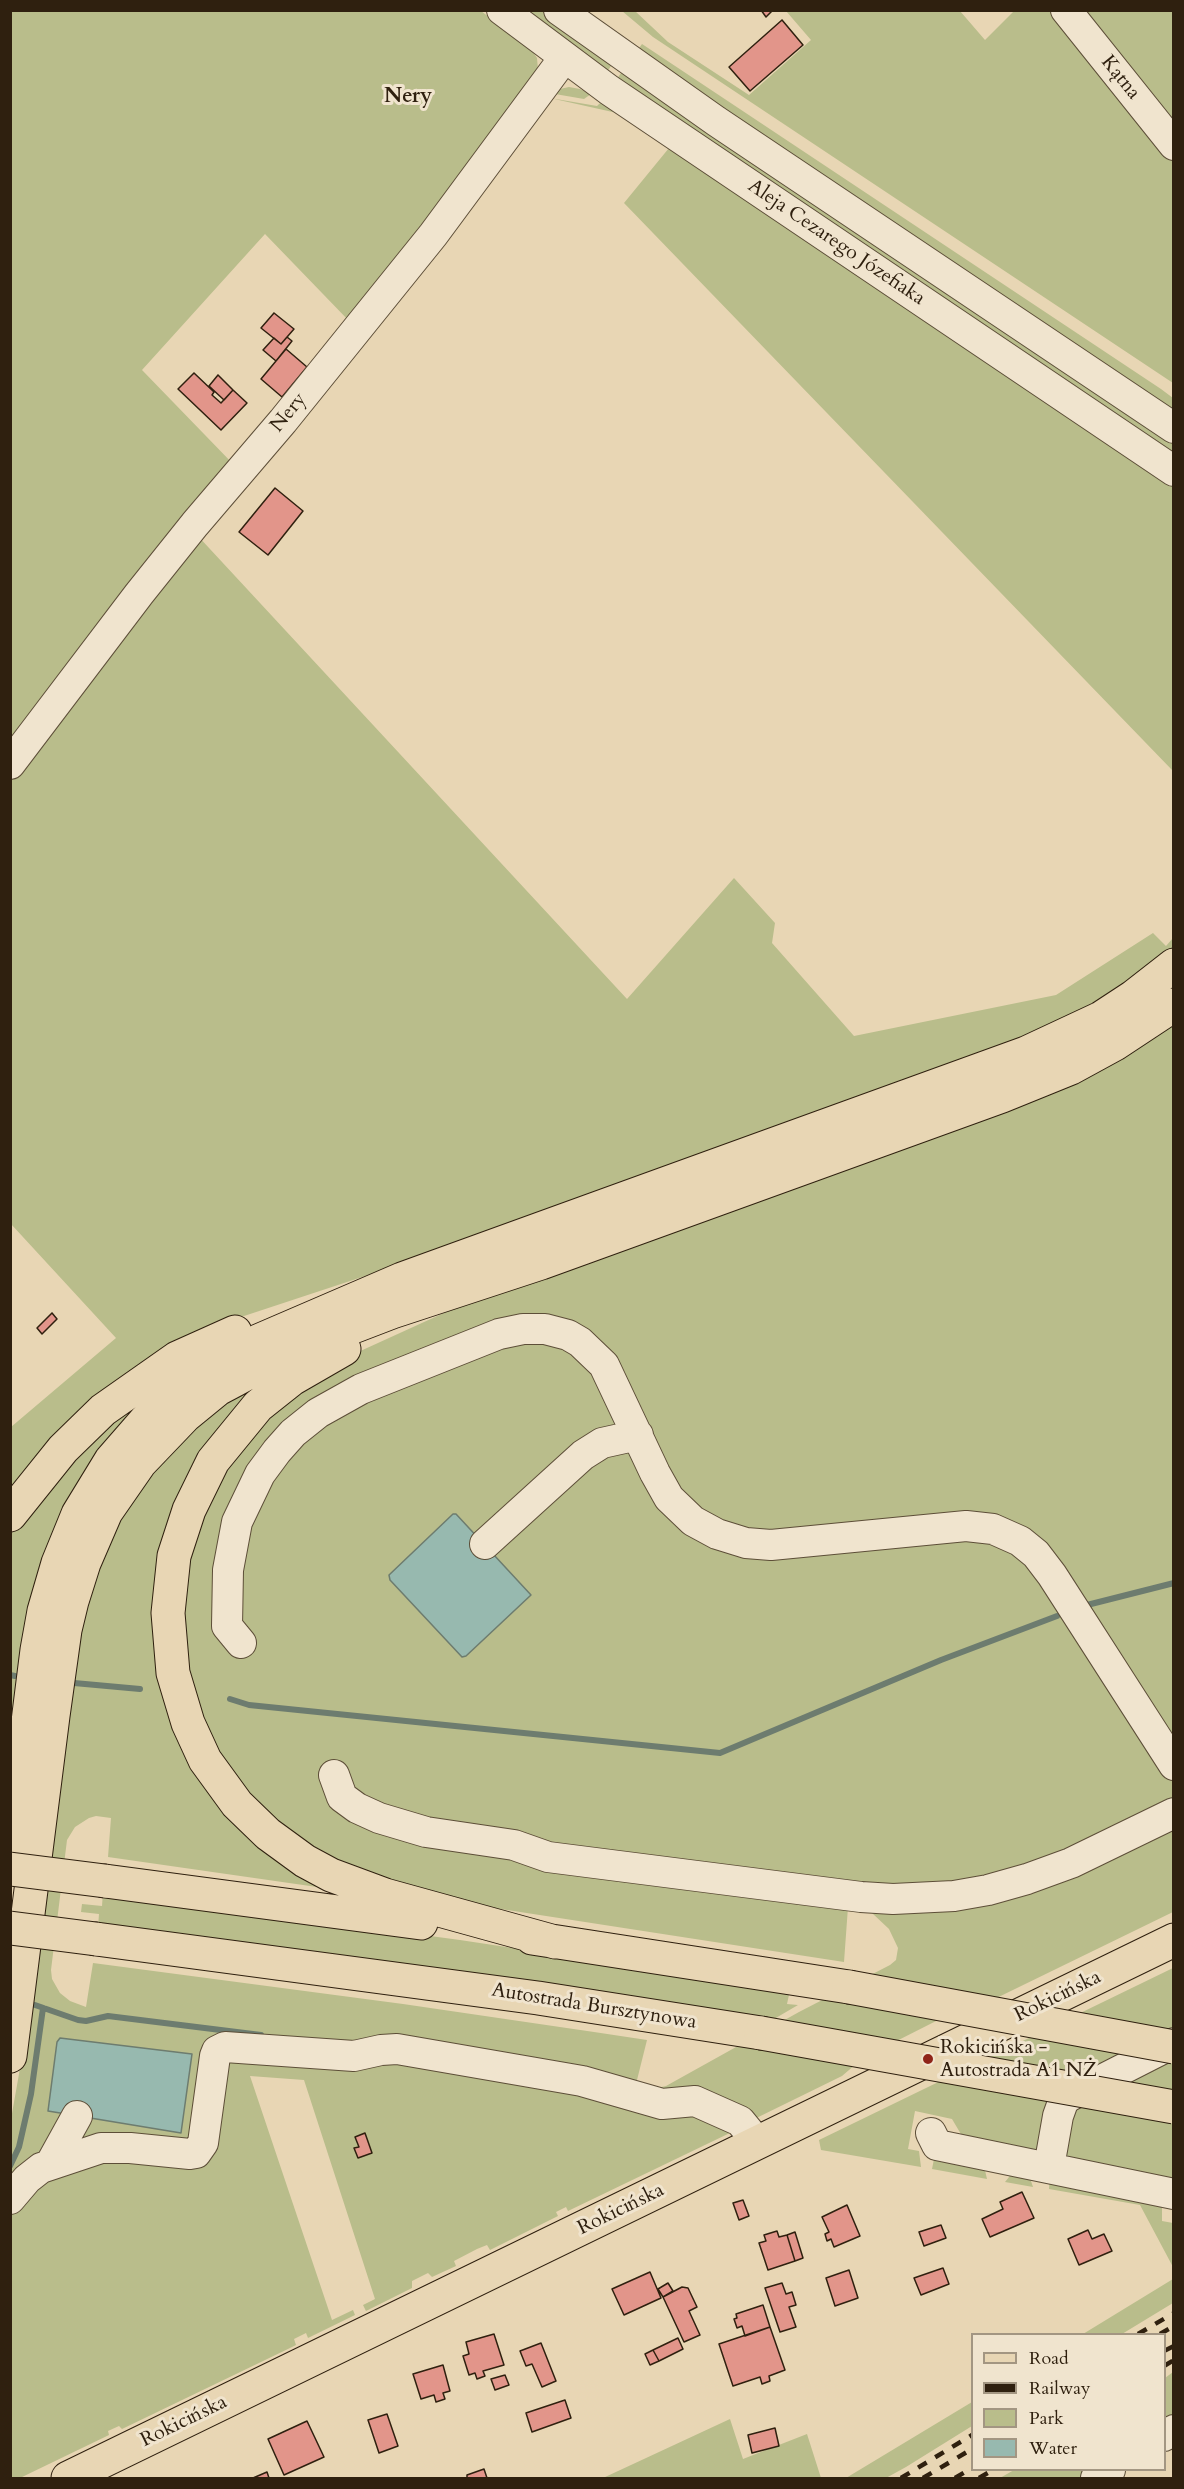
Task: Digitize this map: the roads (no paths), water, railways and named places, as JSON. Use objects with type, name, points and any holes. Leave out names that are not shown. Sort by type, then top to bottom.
[{"type":"main road","points":[[1173,965],[1133,997],[1101,1018],[1026,1053],[402,1279],[303,1321],[225,1358],[169,1398],[129,1438],[105,1469],[78,1514],[58,1563],[45,1611],[38,1650],[10,1867],[555,1942],[849,1987],[1173,2045]]},
{"type":"main road","points":[[10,2056],[65,1630],[84,1563],[97,1531],[118,1494],[140,1463],[168,1432],[202,1402],[234,1380],[271,1360],[392,1312],[541,1263],[1002,1096],[1071,1068],[1106,1049],[1173,1005]]},
{"type":"main road","points":[[541,1263],[371,1335],[304,1371],[258,1406],[213,1461],[189,1510],[174,1556],[168,1613],[172,1673],[181,1704],[196,1740],[219,1782],[237,1804],[268,1834],[311,1864],[352,1884],[555,1942]]},
{"type":"main road","points":[[10,1515],[63,1449],[103,1410],[177,1358],[289,1310],[402,1279]]},
{"type":"main road","name":"Autostrada Bursztynowa","points":[[10,1928],[538,1998],[761,2033],[1173,2107]]},
{"type":"main road","name":"Rokicińska","points":[[68,2478],[1173,1940]]},
{"type":"street","name":"Aleja Cezarego Józefiaka","points":[[502,10],[564,58],[699,152],[1173,471]]},
{"type":"street","name":"Aleja Cezarego Józefiaka","points":[[560,10],[593,20],[716,121],[1173,428]]},
{"type":"street","name":"Kątna","points":[[1066,10],[1173,145]]},
{"type":"street","name":"Nery","points":[[10,764],[153,576],[284,421],[433,235],[564,58]]},
{"type":"street","points":[[241,1643],[227,1626],[231,1548],[242,1510],[260,1474],[277,1451],[300,1427],[347,1396],[499,1334],[523,1329],[545,1329],[568,1335],[580,1342],[604,1365],[669,1498],[681,1512],[704,1528],[734,1540],[758,1545],[782,1545],[966,1526],[993,1529],[1020,1541],[1048,1568],[1173,1764]]},
{"type":"street","points":[[485,1544],[583,1455],[602,1443],[638,1435]]},
{"type":"street","points":[[334,1775],[342,1797],[357,1808],[380,1818],[426,1832],[514,1845],[548,1857],[882,1898],[954,1896],[1005,1886],[1071,1863],[1173,1814]]},
{"type":"street","points":[[1049,2167],[1058,2116],[1063,2102],[1068,2097],[1173,2045]]},
{"type":"street","points":[[10,2199],[33,2172],[51,2163],[101,2148],[195,2153],[204,2143],[215,2056],[217,2051],[225,2047],[354,2056],[381,2049],[397,2049],[570,2079],[662,2104],[695,2102],[740,2121],[758,2143]]},
{"type":"street","points":[[51,2163],[77,2116]]},
{"type":"street","points":[[931,2133],[937,2145],[1173,2194]]},
{"type":"water","points":[[453,1514],[456,1514],[531,1595],[466,1656],[462,1657],[390,1580],[389,1575]]},
{"type":"water","points":[[60,2038],[192,2054],[181,2133],[48,2111],[57,2042]]},
{"type":"waterway","points":[[1087,1605],[1174,1583]]},
{"type":"waterway","points":[[230,1699],[249,1705],[720,1753],[941,1660],[1057,1616]]},
{"type":"waterway","points":[[10,1675],[15,1676]]},
{"type":"waterway","points":[[74,1683],[140,1689]]},
{"type":"waterway","points":[[35,2005],[78,2020],[86,2021],[108,2016],[261,2035]]},
{"type":"waterway","points":[[10,2166],[19,2147],[31,2094],[43,2008]]},
{"type":"railway","points":[[1140,2333],[1174,2313]]},
{"type":"railway","points":[[1162,2333],[1174,2326]]},
{"type":"railway","points":[[1166,2350],[1174,2346]]},
{"type":"railway","points":[[1166,2365],[1174,2360]]},
{"type":"railway","points":[[901,2478],[971,2436]]},
{"type":"railway","points":[[923,2478],[971,2450]]},
{"type":"railway","points":[[955,2478],[971,2469]]},
{"type":"railway","points":[[979,2478],[991,2471]]},
{"type":"place","name":"Rokicińska - Autostrada A1 NŻ","points":[[928,2059]]},
{"type":"district","name":"Nery","points":[[408,97]]}]
